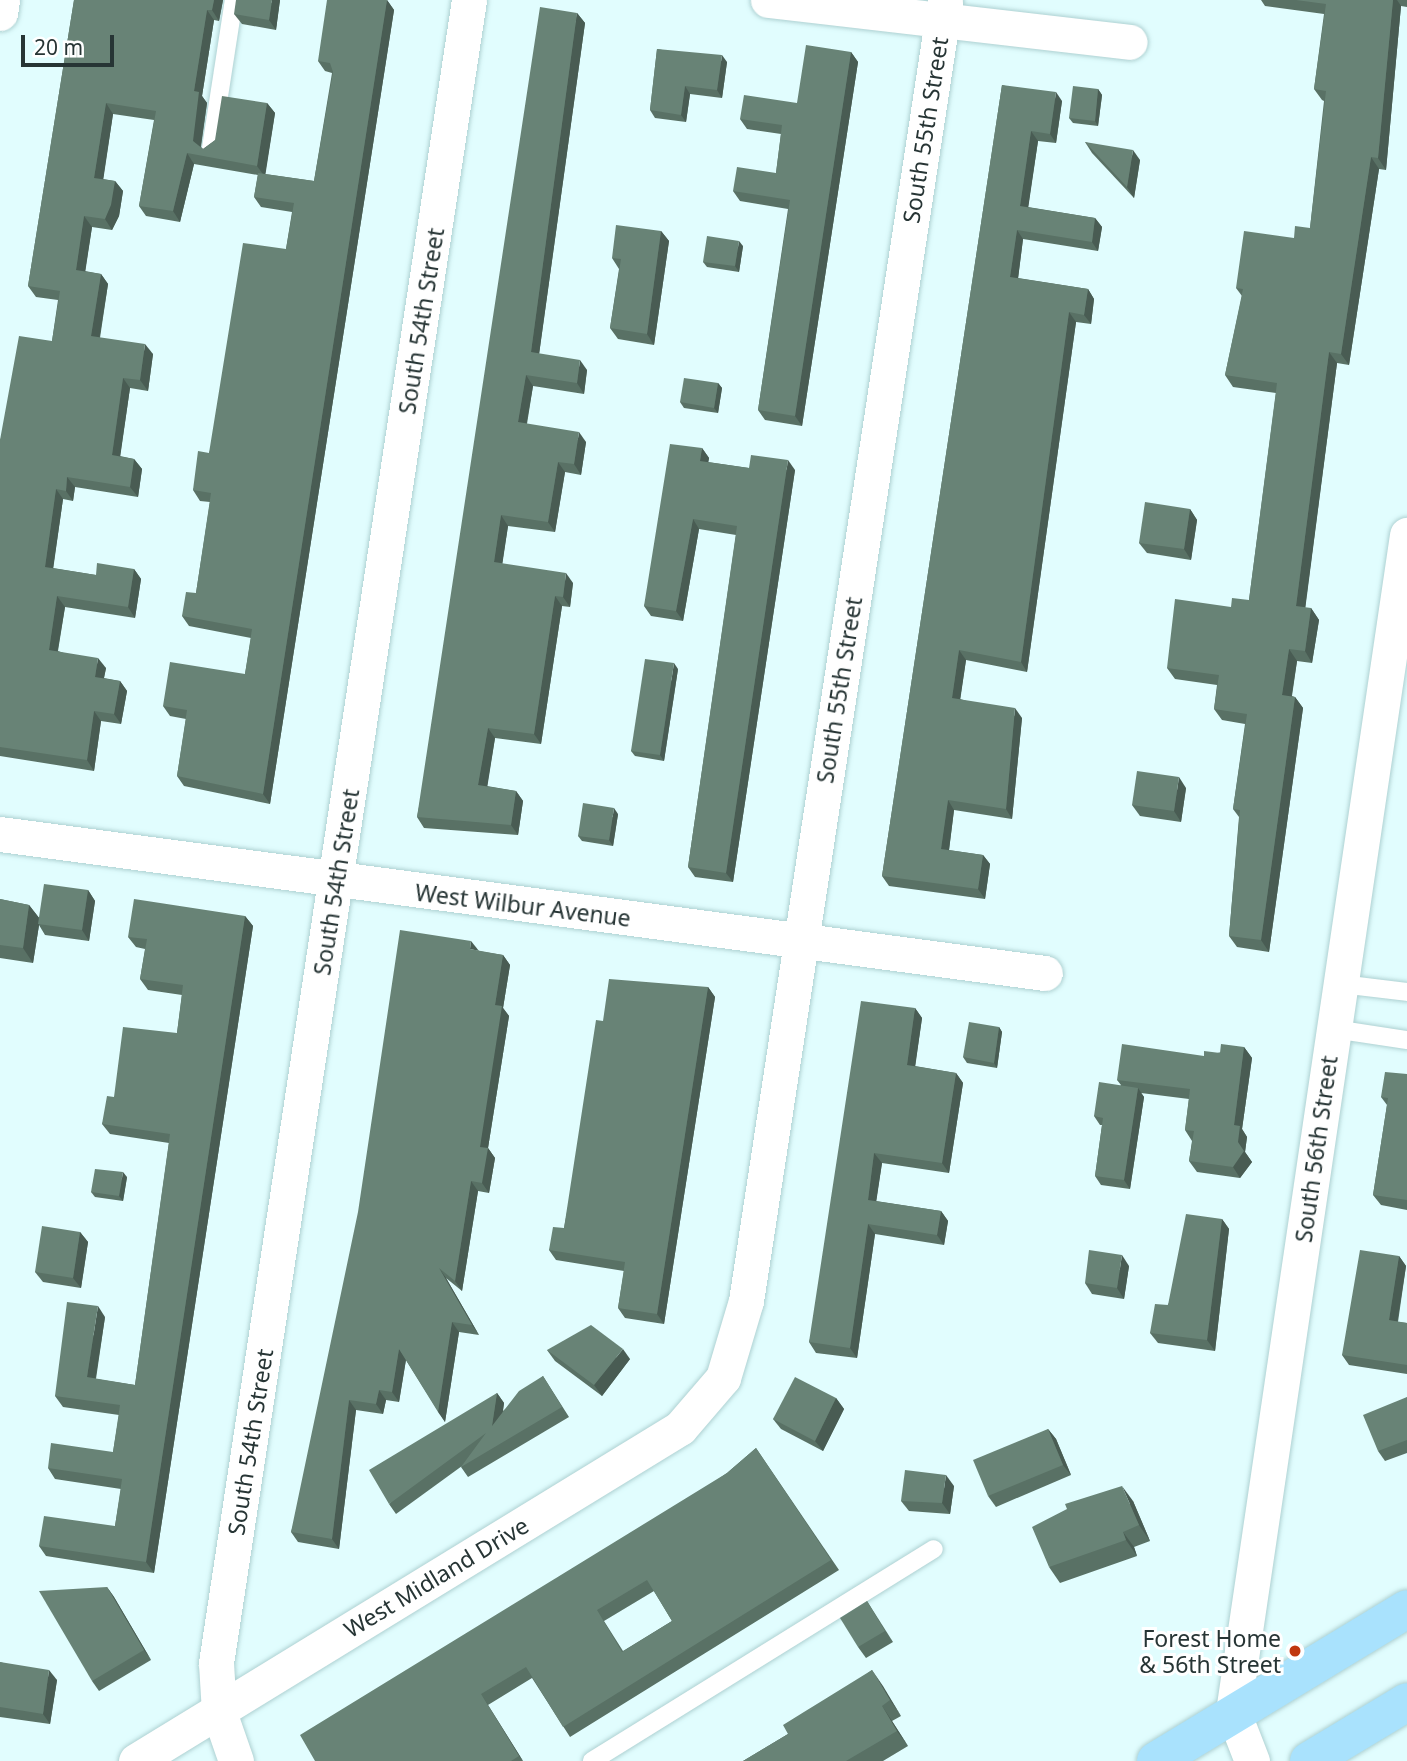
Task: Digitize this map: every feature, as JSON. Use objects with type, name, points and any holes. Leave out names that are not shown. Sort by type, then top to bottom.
[{"type":"main road","points":[[1156,1761],[1407,1609]]},
{"type":"main road","points":[[1315,1759],[1407,1702]]},
{"type":"street","points":[[0,13],[2,0]]},
{"type":"street","name":"South 54th Street","points":[[236,1761],[219,1712],[221,1628],[337,881],[469,0]]},
{"type":"street","points":[[768,0],[944,11],[1130,41]]},
{"type":"street","name":"South 55th Street","points":[[723,1378],[747,1301],[800,940],[944,11]]},
{"type":"street","name":"South 56th Street","points":[[1252,1761],[1233,1712],[1407,535]]},
{"type":"street","name":"West Wilbur Avenue","points":[[0,834],[337,881],[1045,973]]},
{"type":"street","name":"West Midland Drive","points":[[136,1761],[680,1428],[723,1378]]},
{"type":"lane","points":[[211,148],[234,0]]},
{"type":"lane","points":[[1341,984],[1407,992]]},
{"type":"lane","points":[[1334,1029],[1407,1040]]},
{"type":"lane","points":[[592,1761],[934,1549]]},
{"type":"building","points":[[74,0],[214,0],[212,10],[207,10],[194,91],[199,92],[193,141],[203,149],[215,140],[222,96],[267,103],[257,166],[187,153],[173,211],[139,206],[156,111],[106,103],[94,178],[115,181],[111,205],[105,219],[84,216],[76,270],[101,274],[91,336],[145,344],[140,380],[123,378],[112,455],[134,459],[130,487],[67,477],[66,491],[56,489],[45,567],[96,575],[97,563],[134,569],[128,607],[57,596],[49,650],[98,658],[95,677],[120,681],[114,714],[94,711],[87,760],[0,747],[0,440],[19,336],[52,341],[60,291],[28,286]]},
{"type":"building","points":[[236,0],[272,0],[269,20],[234,14]]},
{"type":"building","points":[[327,0],[387,0],[263,794],[177,776],[187,710],[163,706],[170,662],[245,674],[252,629],[182,616],[186,592],[196,593],[211,493],[193,490],[198,451],[209,453],[243,243],[286,249],[294,203],[254,197],[258,173],[314,181],[333,72],[330,63],[318,61]]},
{"type":"building","points":[[1296,0],[1393,0],[1378,158],[1371,157],[1341,354],[1329,352],[1296,606],[1311,608],[1305,651],[1289,649],[1282,695],[1295,697],[1261,940],[1229,936],[1240,810],[1233,809],[1247,714],[1214,709],[1219,675],[1167,668],[1175,599],[1231,607],[1232,598],[1249,600],[1277,383],[1225,375],[1243,289],[1236,288],[1244,231],[1294,238],[1295,226],[1310,228],[1326,91],[1314,89],[1326,4]]},
{"type":"building","points":[[540,7],[577,13],[531,352],[580,360],[577,383],[526,375],[518,422],[579,432],[574,464],[558,462],[548,522],[501,515],[494,562],[566,573],[563,597],[555,596],[534,734],[488,728],[478,785],[516,791],[511,825],[417,817]]},
{"type":"building","points":[[806,45],[851,52],[795,416],[758,410],[790,200],[733,191],[737,167],[776,173],[782,125],[740,119],[744,95],[797,103]]},
{"type":"building","points":[[657,49],[722,55],[717,90],[685,86],[681,115],[650,110]]},
{"type":"building","points":[[1002,85],[1056,92],[1050,134],[1031,131],[1020,206],[1095,218],[1092,242],[1017,230],[1010,277],[1088,289],[1084,315],[1069,312],[1021,662],[959,650],[952,698],[1015,708],[1006,809],[948,800],[941,849],[983,855],[978,889],[882,876]]},
{"type":"building","points":[[1073,86],[1098,89],[1095,121],[1069,118]]},
{"type":"building","points":[[1085,142],[1133,150],[1127,187]]},
{"type":"building","points":[[616,225],[661,231],[647,334],[610,328],[621,259],[612,258]]},
{"type":"building","points":[[707,236],[739,241],[735,266],[703,262]]},
{"type":"building","points":[[684,378],[718,383],[714,408],[680,402]]},
{"type":"building","points":[[670,444],[702,448],[700,461],[749,468],[751,455],[788,460],[726,873],[688,867],[737,526],[693,519],[676,611],[644,606]]},
{"type":"building","points":[[1145,502],[1190,509],[1184,549],[1139,543]]},
{"type":"building","points":[[645,659],[674,663],[660,755],[631,751]]},
{"type":"building","points":[[1137,771],[1179,777],[1174,811],[1132,805]]},
{"type":"building","points":[[583,803],[614,808],[609,840],[578,836]]},
{"type":"building","points":[[44,884],[88,890],[82,930],[38,924]]},
{"type":"building","points":[[0,899],[29,905],[23,948],[0,945]]},
{"type":"building","points":[[134,899],[245,916],[146,1562],[39,1546],[44,1516],[115,1526],[122,1479],[48,1468],[51,1443],[113,1452],[120,1405],[55,1396],[67,1302],[98,1306],[87,1377],[135,1385],[170,1134],[102,1124],[107,1096],[114,1097],[123,1027],[177,1033],[183,985],[140,979],[147,939],[128,937]]},
{"type":"building","points":[[400,930],[471,941],[470,949],[503,955],[495,1005],[502,1006],[480,1147],[488,1148],[482,1183],[471,1181],[455,1281],[439,1268],[472,1325],[452,1322],[438,1412],[399,1349],[392,1392],[379,1390],[376,1404],[349,1400],[332,1539],[291,1532],[358,1212]]},
{"type":"building","points":[[609,979],[708,987],[657,1314],[618,1308],[625,1262],[549,1250],[553,1227],[564,1228],[596,1020],[603,1021]]},
{"type":"building","points":[[861,1001],[915,1008],[907,1065],[956,1073],[942,1163],[874,1153],[868,1200],[941,1211],[937,1235],[868,1224],[850,1348],[809,1342]]},
{"type":"building","points":[[969,1022],[999,1027],[994,1063],[963,1057]]},
{"type":"building","points":[[1122,1044],[1204,1056],[1204,1051],[1220,1053],[1221,1044],[1244,1047],[1234,1125],[1240,1126],[1238,1142],[1244,1151],[1233,1167],[1189,1161],[1194,1131],[1185,1130],[1190,1089],[1117,1080]]},
{"type":"building","points":[[1385,1072],[1407,1074],[1407,1200],[1373,1195],[1388,1098],[1381,1097]]},
{"type":"building","points":[[1099,1082],[1138,1088],[1124,1180],[1095,1176],[1103,1118],[1094,1116]]},
{"type":"building","points":[[95,1169],[123,1172],[119,1196],[91,1192]]},
{"type":"building","points":[[1186,1214],[1222,1219],[1207,1340],[1150,1333],[1155,1304],[1168,1305]]},
{"type":"building","points":[[42,1226],[80,1232],[73,1278],[35,1272]]},
{"type":"building","points":[[1089,1250],[1122,1255],[1117,1288],[1085,1283]]},
{"type":"building","points":[[1360,1250],[1399,1256],[1389,1320],[1407,1323],[1407,1365],[1342,1355]]},
{"type":"building","points":[[591,1325],[623,1349],[594,1385],[547,1350]]},
{"type":"building","points":[[543,1376],[562,1407],[461,1467],[486,1433],[389,1504],[369,1470],[497,1393],[492,1426],[519,1391]]},
{"type":"building","points":[[795,1377],[836,1398],[815,1441],[773,1419]]},
{"type":"building","points":[[1407,1397],[1407,1440],[1378,1451],[1363,1415]]},
{"type":"building","points":[[1048,1429],[1063,1465],[988,1496],[973,1460]]},
{"type":"building","points":[[756,1448],[831,1560],[563,1727],[526,1667],[481,1694],[519,1756],[511,1761],[315,1761],[300,1735],[727,1473]],"holes":[[[647,1580],[672,1621],[622,1652],[597,1610]]]},
{"type":"building","points":[[905,1470],[946,1475],[942,1503],[901,1501]]},
{"type":"building","points":[[1122,1486],[1139,1525],[1123,1532],[1126,1540],[1049,1567],[1032,1527],[1067,1509],[1065,1504]]},
{"type":"building","points":[[107,1587],[144,1650],[92,1681],[39,1591]]},
{"type":"building","points":[[867,1601],[885,1631],[858,1647],[840,1618]]},
{"type":"building","points":[[0,1662],[49,1670],[43,1714],[0,1707]]},
{"type":"building","points":[[872,1670],[890,1700],[882,1706],[897,1731],[846,1761],[743,1761],[788,1734],[783,1725]]},
{"type":"place","name":"Forest Home & 56th Street","points":[[1295,1651]]}]
